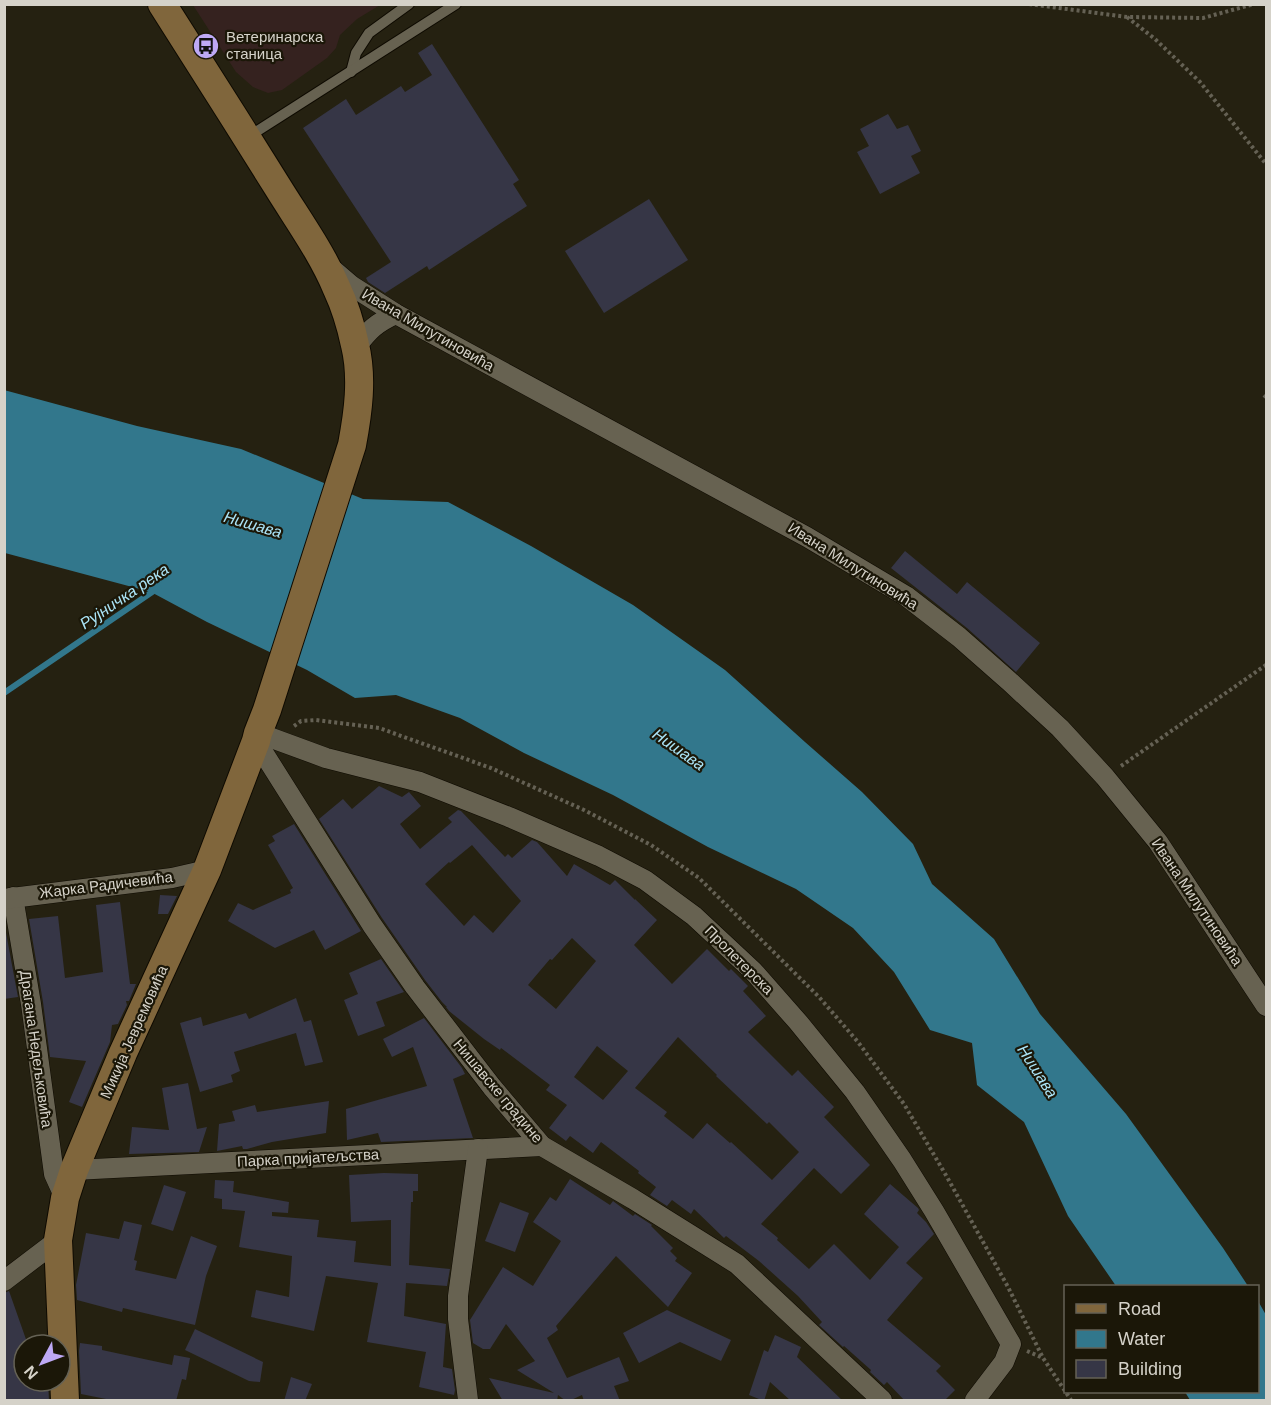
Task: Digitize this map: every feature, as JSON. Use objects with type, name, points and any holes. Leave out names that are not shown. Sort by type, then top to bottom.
[{"type":"street","name":"Ивана Милутиновића","points":[[162,4],[324,263],[347,315],[356,347],[358,402],[352,445],[277,678]]},
{"type":"street","name":"Ивана Милутиновића","points":[[324,263],[352,286],[396,315],[807,537],[906,596],[959,637],[1060,728],[1105,777],[1158,842],[1266,1006]]},
{"type":"street","points":[[356,347],[367,332],[382,320],[396,315]]},
{"type":"street","name":"Микија Јевремовића","points":[[65,1401],[58,1240],[65,1198],[74,1170],[123,1053],[207,870],[277,678]]},
{"type":"street","name":"Нишавске градине","points":[[257,737],[372,925],[415,987],[492,1087],[542,1146],[737,1264],[882,1401]]},
{"type":"street","name":"Пролетерска","points":[[257,737],[326,758],[420,782],[509,817],[599,856],[645,880],[694,915],[753,971],[855,1092],[934,1210],[1011,1344]]},
{"type":"street","name":"Жарка Радичевића","points":[[9,898],[172,878],[207,870]]},
{"type":"street","name":"Драгана Недељковића","points":[[9,898],[31,1004],[54,1174],[65,1198]]},
{"type":"street","name":"Парка пријатељства","points":[[74,1170],[542,1146]]},
{"type":"street","points":[[468,1401],[458,1319],[458,1296],[478,1149]]},
{"type":"street","points":[[4,1281],[58,1240]]},
{"type":"street","points":[[975,1401],[1004,1362],[1011,1344]]},
{"type":"lane","points":[[351,72],[356,53],[369,33],[409,4]]},
{"type":"lane","points":[[247,137],[456,4]]},
{"type":"path","points":[[1029,4],[1127,17],[1203,18],[1254,4]]},
{"type":"path","points":[[1127,17],[1155,39],[1200,82],[1266,164]]},
{"type":"path","points":[[1105,777],[1266,665]]},
{"type":"path","points":[[1011,1344],[1043,1358],[1064,1390]]},
{"type":"shaded area","points":[[193,5],[380,5],[357,19],[340,35],[336,48],[327,58],[282,90],[268,93],[253,87],[236,72]]},
{"type":"water","name":"Нишава","points":[[4,390],[137,426],[241,449],[363,499],[448,502],[531,546],[633,605],[725,670],[862,792],[913,844],[932,884],[994,939],[1040,1014],[1126,1114],[1247,1285],[1115,1285],[1068,1216],[1024,1122],[977,1085],[972,1043],[930,1030],[894,972],[853,928],[796,889],[708,847],[613,795],[524,753],[460,718],[396,695],[355,698],[307,670],[151,592],[5,553]]},
{"type":"water","points":[[1259,1303],[1266,1315],[1266,1400],[1190,1400],[1186,1393],[1259,1393]]},
{"type":"building","points":[[432,44],[519,180],[513,184],[527,206],[429,270],[427,266],[385,293],[368,282],[366,278],[391,262],[303,128],[346,99],[356,115],[401,86],[405,92],[432,75],[418,53]]},
{"type":"building","points":[[888,114],[897,129],[908,125],[921,151],[911,156],[920,173],[880,194],[857,152],[869,146],[860,129]]},
{"type":"building","points":[[649,199],[688,260],[604,313],[565,251]]},
{"type":"building","points":[[905,551],[957,594],[967,582],[1040,643],[1016,672],[967,628],[891,568]]},
{"type":"building","points":[[379,786],[402,797],[409,792],[421,806],[400,824],[420,849],[452,822],[448,818],[458,810],[505,857],[508,854],[512,858],[532,840],[537,842],[567,876],[574,864],[610,885],[615,880],[657,920],[634,945],[672,984],[707,949],[729,971],[731,969],[748,986],[743,991],[766,1016],[748,1032],[792,1076],[798,1070],[834,1107],[824,1117],[870,1165],[841,1194],[814,1168],[761,1224],[809,1269],[834,1244],[870,1280],[899,1247],[864,1214],[890,1184],[918,1208],[917,1213],[934,1234],[906,1263],[923,1278],[887,1320],[941,1366],[936,1371],[955,1390],[944,1401],[905,1401],[887,1382],[884,1385],[870,1372],[871,1370],[819,1325],[822,1322],[798,1296],[759,1261],[726,1236],[724,1238],[694,1209],[691,1214],[672,1200],[667,1206],[650,1195],[656,1187],[601,1142],[593,1153],[570,1136],[566,1141],[549,1128],[567,1105],[546,1090],[550,1085],[501,1048],[500,1050],[484,1039],[449,1011],[382,918],[319,819],[343,799],[352,809]],"holes":[[[472,845],[521,901],[493,933],[474,915],[464,926],[425,884]],[[572,938],[596,961],[556,1009],[528,985],[550,959],[552,960]],[[678,1037],[716,1076],[767,1124],[769,1122],[799,1152],[772,1180],[707,1123],[693,1139],[664,1116],[667,1112],[635,1088]],[[597,1046],[628,1071],[603,1100],[574,1077]]]},
{"type":"building","points":[[294,824],[361,931],[325,950],[314,930],[275,948],[228,921],[238,903],[253,910],[291,893],[290,890],[293,888],[268,845],[275,841],[272,836]]},
{"type":"building","points":[[160,895],[177,896],[168,914],[158,914]]},
{"type":"building","points":[[120,902],[130,984],[136,984],[129,1001],[126,1001],[127,1005],[118,1024],[112,1025],[110,1042],[82,1107],[69,1102],[86,1061],[50,1057],[29,919],[58,916],[65,978],[103,972],[96,905]]},
{"type":"building","points":[[4,922],[18,997],[4,999]]},
{"type":"building","points":[[381,959],[404,992],[376,1002],[385,1026],[358,1036],[344,1000],[358,994],[349,973]]},
{"type":"building","points":[[296,998],[304,1022],[311,1020],[323,1062],[305,1066],[296,1033],[234,1052],[240,1071],[231,1075],[233,1082],[200,1092],[180,1023],[201,1017],[203,1026],[246,1013],[249,1019]]},
{"type":"building","points":[[424,1018],[465,1074],[453,1079],[473,1138],[381,1142],[378,1133],[347,1140],[346,1109],[427,1086],[413,1047],[392,1057],[383,1039]]},
{"type":"building","points":[[188,1083],[197,1129],[207,1127],[199,1152],[129,1154],[132,1127],[169,1130],[162,1088]]},
{"type":"building","points":[[329,1101],[326,1133],[272,1142],[247,1149],[243,1149],[242,1146],[217,1151],[219,1124],[235,1121],[232,1111],[255,1105],[257,1112]]},
{"type":"building","points":[[418,1174],[418,1191],[413,1191],[413,1202],[411,1202],[409,1265],[450,1269],[447,1286],[406,1283],[404,1316],[446,1324],[443,1367],[452,1369],[454,1395],[419,1387],[426,1352],[367,1342],[378,1283],[326,1276],[314,1331],[251,1317],[256,1290],[289,1297],[292,1256],[239,1247],[245,1211],[222,1209],[222,1199],[214,1198],[215,1180],[234,1181],[233,1192],[289,1202],[288,1213],[272,1212],[272,1216],[319,1220],[317,1237],[356,1241],[354,1262],[391,1266],[391,1220],[351,1222],[349,1175]]},
{"type":"building","points":[[570,1179],[610,1205],[613,1201],[633,1216],[635,1214],[652,1225],[673,1248],[670,1251],[677,1258],[675,1261],[692,1273],[668,1307],[616,1256],[556,1326],[558,1330],[547,1338],[567,1378],[619,1357],[629,1381],[614,1386],[620,1401],[584,1401],[582,1395],[566,1401],[558,1395],[557,1401],[503,1401],[489,1378],[554,1393],[517,1370],[535,1361],[506,1324],[490,1349],[483,1349],[473,1343],[470,1320],[503,1267],[533,1286],[561,1241],[533,1222],[550,1197],[556,1201]]},
{"type":"building","points":[[164,1185],[186,1192],[173,1231],[151,1224]]},
{"type":"building","points":[[500,1202],[529,1213],[515,1252],[485,1241]]},
{"type":"building","points":[[124,1221],[142,1225],[134,1260],[137,1261],[135,1270],[176,1279],[191,1236],[217,1246],[206,1276],[195,1325],[123,1308],[122,1312],[77,1300],[76,1285],[86,1233],[119,1239]]},
{"type":"building","points":[[9,1291],[24,1333],[12,1333],[12,1393],[49,1393],[49,1401],[4,1401],[4,1293]]},
{"type":"building","points":[[667,1310],[731,1340],[721,1361],[680,1342],[639,1363],[623,1333]]},
{"type":"building","points":[[195,1329],[263,1362],[260,1382],[249,1381],[185,1350]]},
{"type":"building","points":[[775,1335],[801,1347],[797,1357],[843,1401],[791,1401],[770,1382],[764,1401],[749,1395],[764,1350],[768,1352]]},
{"type":"building","points":[[80,1343],[102,1346],[102,1350],[172,1365],[174,1355],[190,1358],[186,1380],[182,1379],[176,1401],[116,1401],[81,1394]]},
{"type":"building","points":[[291,1377],[312,1384],[305,1401],[284,1401]]},
{"type":"waterway","name":"Рујничка река","points":[[4,693],[158,588]]},
{"type":"place","name":"Ветеринарска станица","points":[[206,46]]}]
